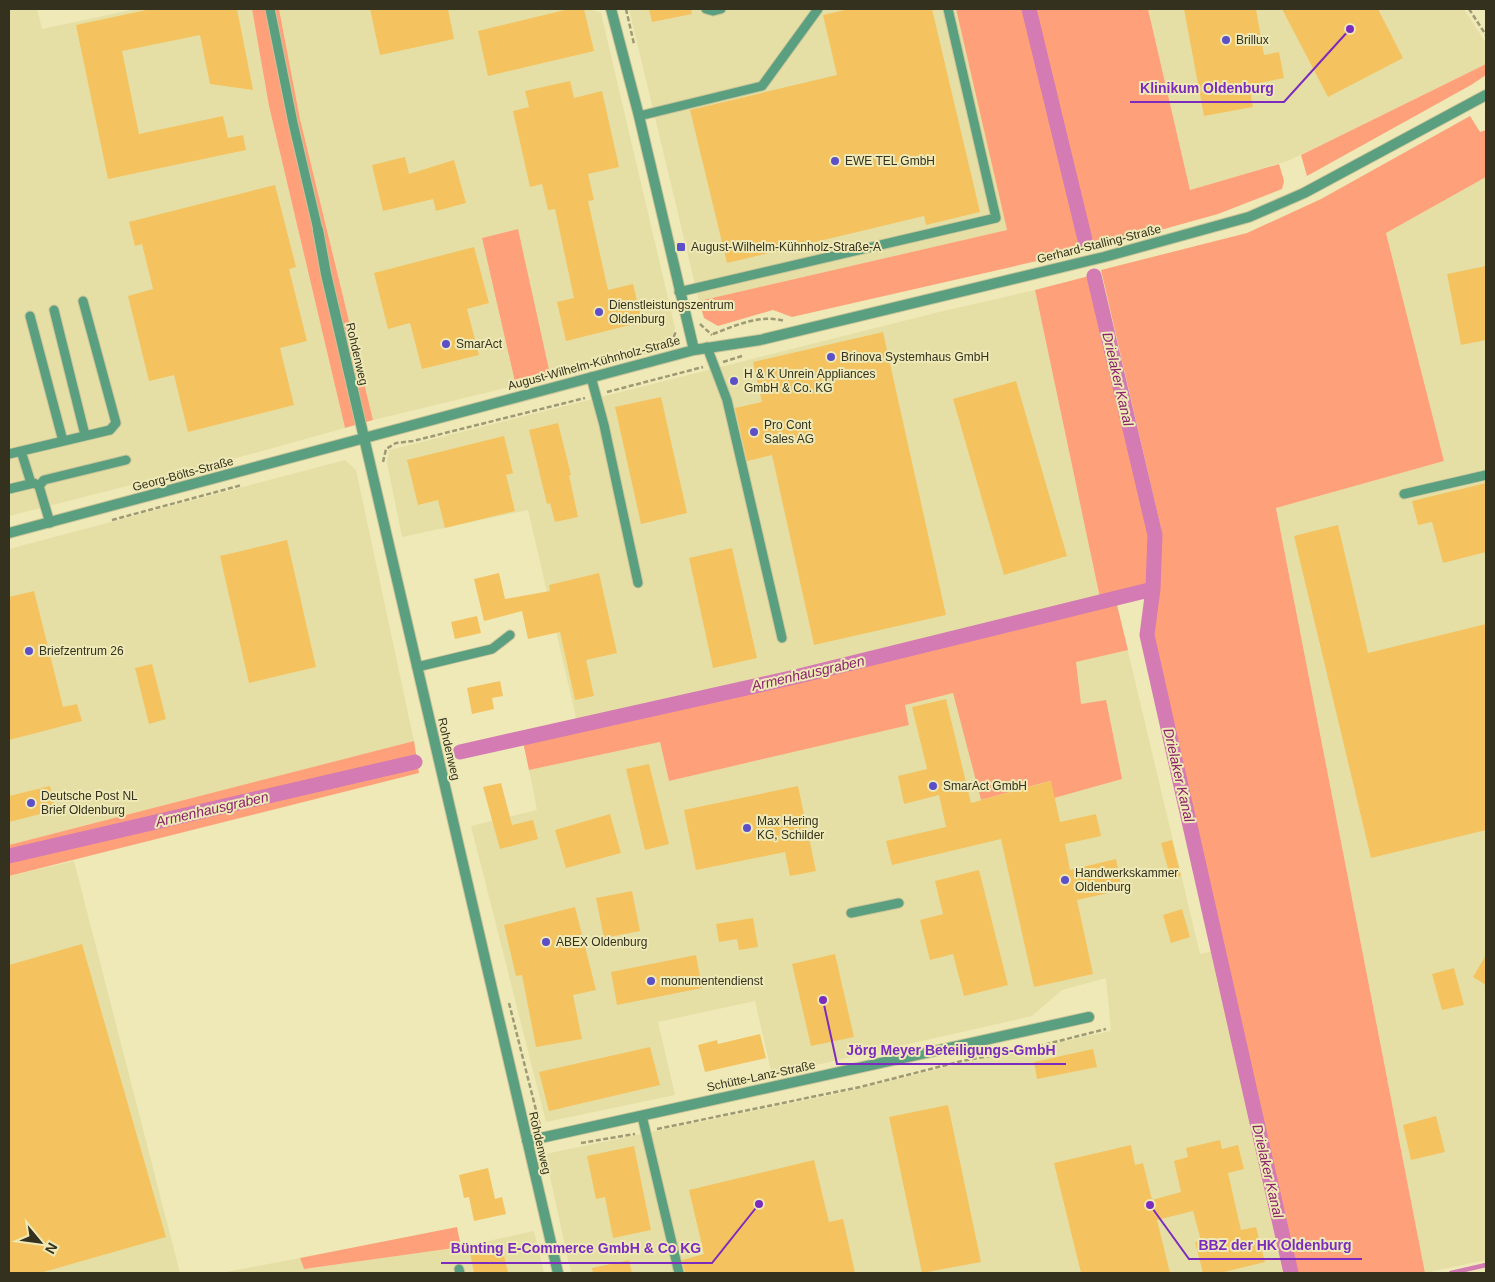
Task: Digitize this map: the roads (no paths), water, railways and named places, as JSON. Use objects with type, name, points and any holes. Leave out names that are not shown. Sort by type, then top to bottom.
[{"type":"street","name":"August-Wilhelm-Kühnholz-Straße","points":[[364,437],[694,350],[639,116],[611,9]]},
{"type":"street","name":"Gerhard-Stalling-Straße","points":[[694,350],[770,338],[1104,257],[1249,217],[1304,193],[1486,94]]},
{"type":"street","name":"Rohdenweg","points":[[318,230],[326,274],[558,1273]]},
{"type":"street","name":"Georg-Bölts-Straße","points":[[9,533],[364,437]]},
{"type":"street","name":"Schütte-Lanz-Straße","points":[[527,1141],[1089,1017]]},
{"type":"lane","points":[[270,9],[293,123],[318,230]]},
{"type":"lane","points":[[706,9],[721,9]]},
{"type":"lane","points":[[639,116],[762,86],[818,9]]},
{"type":"lane","points":[[679,292],[996,218],[948,9]]},
{"type":"lane","points":[[9,454],[86,434],[110,430],[116,424],[83,301]]},
{"type":"lane","points":[[54,310],[86,434]]},
{"type":"lane","points":[[30,316],[62,441]]},
{"type":"lane","points":[[707,347],[727,400],[782,638]]},
{"type":"lane","points":[[591,377],[604,425],[638,582]]},
{"type":"lane","points":[[21,451],[50,522]]},
{"type":"lane","points":[[9,489],[126,460]]},
{"type":"lane","points":[[1404,494],[1486,475]]},
{"type":"lane","points":[[417,667],[492,649],[510,635]]},
{"type":"lane","points":[[851,913],[899,903]]},
{"type":"lane","points":[[642,1116],[679,1273]]},
{"type":"waterway","name":"Drielaker Kanal","points":[[1029,9],[1086,244]]},
{"type":"waterway","name":"Drielaker Kanal","points":[[1094,276],[1155,535],[1153,589],[1147,635],[1291,1273]]},
{"type":"waterway","name":"Armenhausgraben","points":[[460,752],[795,677],[1153,589]]},
{"type":"waterway","name":"Armenhausgraben","points":[[9,856],[415,762]]},
{"type":"waterway","points":[[1451,1273],[1486,1265]]},
{"type":"place","name":"Klinikum Oldenburg","points":[[1350,29]]},
{"type":"place","name":"Brillux","points":[[1226,40]]},
{"type":"place","name":"EWE TEL GmbH","points":[[835,161]]},
{"type":"place","name":"August-Wilhelm-Kühnholz-Straße-A","points":[[681,247]]},
{"type":"place","name":"Dienstleistungszentrum Oldenburg","points":[[599,312]]},
{"type":"place","name":"SmarAct","points":[[446,344]]},
{"type":"place","name":"Brinova Systemhaus GmbH","points":[[831,357]]},
{"type":"place","name":"H & K Unrein Appliances GmbH & Co. KG","points":[[734,381]]},
{"type":"place","name":"Pro Cont Sales AG","points":[[754,432]]},
{"type":"place","name":"Briefzentrum 26","points":[[29,651]]},
{"type":"place","name":"SmarAct GmbH","points":[[933,786]]},
{"type":"place","name":"Deutsche Post NL Brief Oldenburg","points":[[31,803]]},
{"type":"place","name":"Max Hering KG, Schilder","points":[[747,828]]},
{"type":"place","name":"Handwerkskammer Oldenburg","points":[[1065,880]]},
{"type":"place","name":"ABEX Oldenburg","points":[[546,942]]},
{"type":"place","name":"monumentendienst","points":[[651,981]]},
{"type":"place","name":"Jörg Meyer Beteiligungs-GmbH","points":[[823,1000]]},
{"type":"place","name":"Bünting E-Commerce GmbH & Co KG","points":[[759,1204]]},
{"type":"place","name":"BBZ der HK Oldenburg","points":[[1150,1205]]}]
